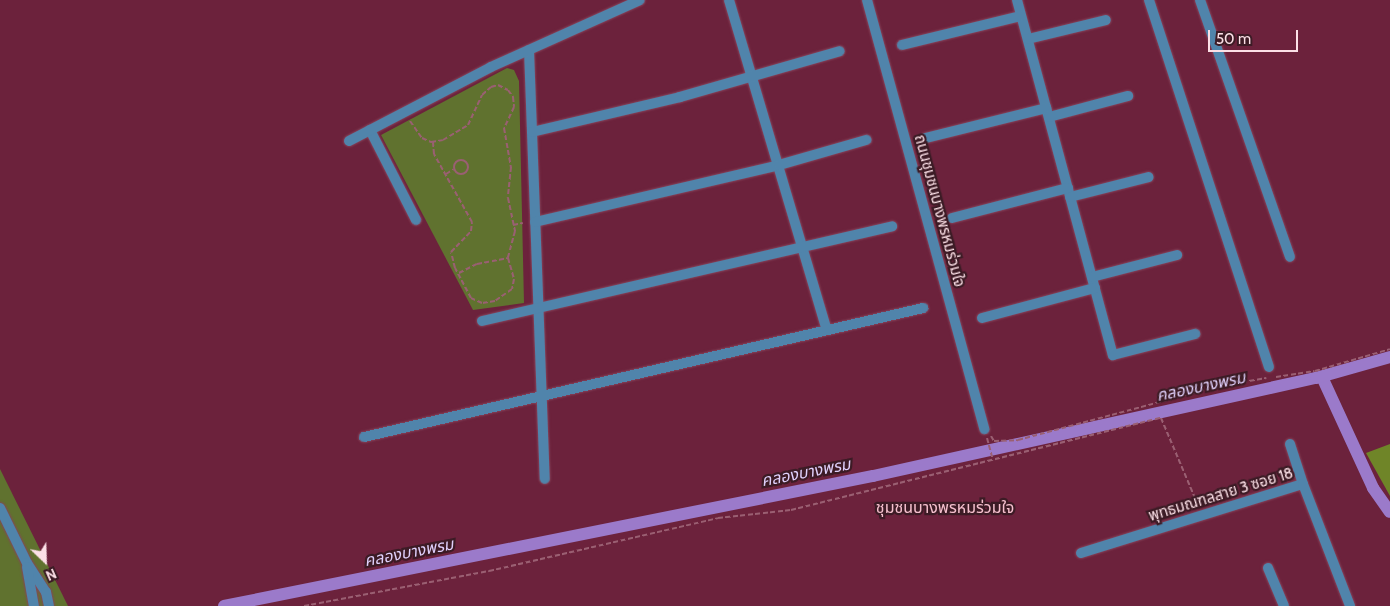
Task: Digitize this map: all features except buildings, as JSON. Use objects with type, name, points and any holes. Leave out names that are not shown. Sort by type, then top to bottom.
[{"type":"street","points":[[349,141],[529,50],[640,0]]},
{"type":"street","points":[[729,0],[780,165],[827,330]]},
{"type":"street","name":"ถนนชุมชนบางพรหมร่วมใจ","points":[[867,0],[984,429]]},
{"type":"street","points":[[1017,0],[1113,355],[1196,334]]},
{"type":"street","points":[[1149,0],[1269,367]]},
{"type":"street","points":[[1200,0],[1290,257]]},
{"type":"street","points":[[902,45],[1022,16]]},
{"type":"street","points":[[1028,39],[1106,20]]},
{"type":"street","points":[[529,50],[545,480]]},
{"type":"street","points":[[532,132],[752,76],[840,51]]},
{"type":"street","points":[[926,138],[1128,96]]},
{"type":"street","points":[[370,130],[416,220]]},
{"type":"street","points":[[535,222],[780,165],[866,140]]},
{"type":"street","points":[[952,218],[1069,192],[1149,177]]},
{"type":"street","points":[[482,321],[892,226]]},
{"type":"street","points":[[982,318],[1177,255]]},
{"type":"street","points":[[364,438],[924,308]]},
{"type":"street","points":[[1290,444],[1302,484]]},
{"type":"street","name":"พุทธมณฑลสาย 3 ซอย 18","points":[[1082,553],[1302,484],[1350,606]]},
{"type":"street","points":[[0,508],[27,563],[46,592],[49,606]]},
{"type":"street","points":[[27,563],[34,606]]},
{"type":"street","points":[[1268,568],[1284,606]]},
{"type":"path","points":[[405,112],[422,138],[433,142],[455,135],[468,125],[482,94],[491,87],[498,86],[508,90],[514,107],[504,128],[504,138],[510,167],[508,198],[515,231],[508,258],[514,278],[512,289],[495,301],[482,303],[471,298],[458,274],[451,252],[471,231],[472,222],[434,154],[433,142]]},
{"type":"path","points":[[446,174],[454,170],[460,160],[468,166],[464,174],[454,170]]},
{"type":"path","points":[[458,274],[476,264],[508,258]]},
{"type":"path","points":[[994,441],[1018,440],[1220,386],[1315,370],[1390,349]]},
{"type":"path","points":[[304,606],[489,572],[718,518],[791,510],[1161,418],[1202,516]]},
{"type":"path","points":[[988,441],[993,461]]},
{"type":"green space","points":[[507,68],[514,70],[519,81],[524,303],[473,310],[381,135]]},
{"type":"green space","points":[[1390,444],[1390,496],[1366,453]]},
{"type":"green space","points":[[0,469],[68,606],[0,606]]},
{"type":"waterway","name":"คลองบางพรม","points":[[224,606],[873,476],[1316,378],[1390,357]]},
{"type":"waterway","points":[[1322,377],[1373,488],[1390,512]]},
{"type":"district","name":"ชุมชนบางพรหมร่วมใจ","points":[[945,508]]}]
